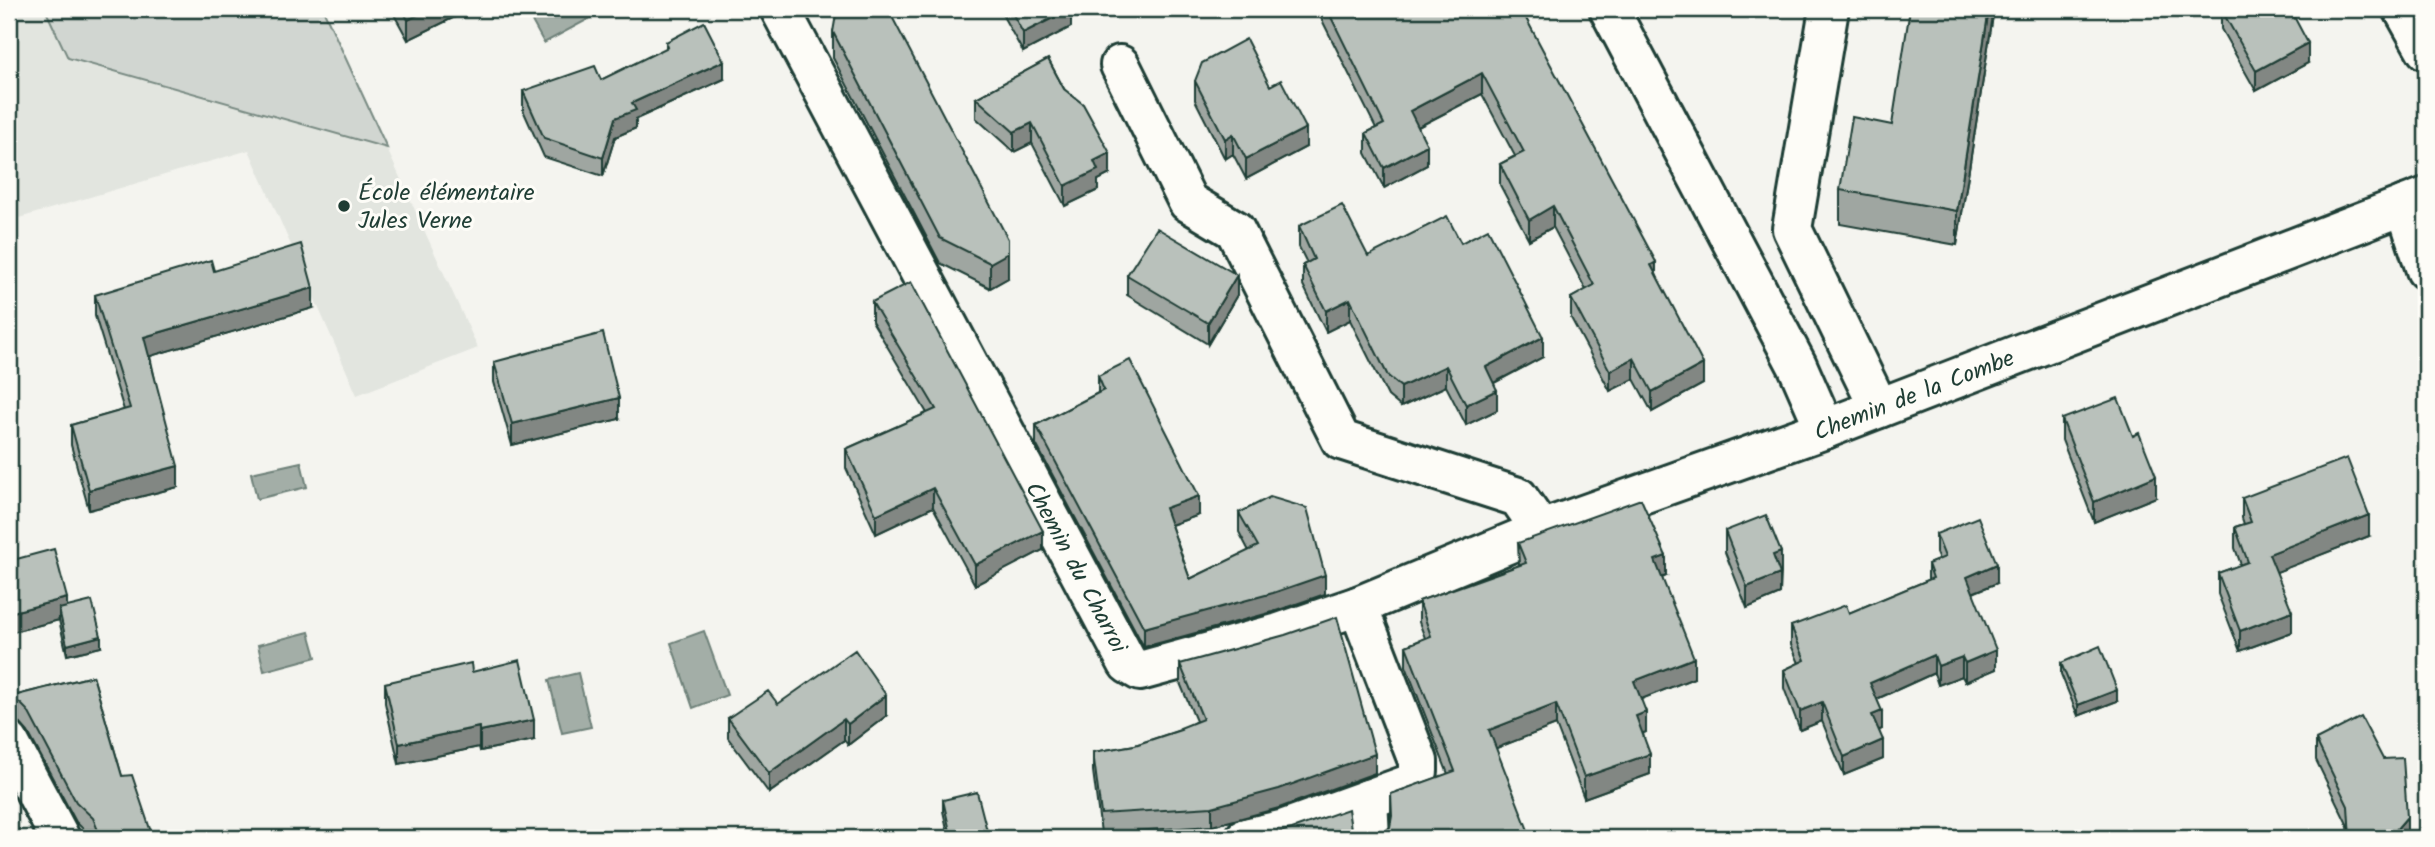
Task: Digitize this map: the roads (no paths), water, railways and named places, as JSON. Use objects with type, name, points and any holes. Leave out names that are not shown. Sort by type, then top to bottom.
[{"type":"street","name":"Chemin du Charroi","points":[[780,9],[1128,664],[1140,671],[1279,634],[1358,606]]},
{"type":"street","points":[[1609,9],[1797,365],[1825,429]]},
{"type":"street","points":[[1829,9],[1792,229],[1879,408]]},
{"type":"street","points":[[2403,9],[2426,50]]},
{"type":"street","points":[[1120,65],[1188,202],[1235,230],[1341,440],[1518,497],[1541,530]]},
{"type":"street","name":"Chemin de la Combe","points":[[1358,606],[1541,530],[1825,429],[2416,201],[2426,270]]},
{"type":"street","points":[[1245,838],[1285,829],[1413,783],[1418,771],[1418,761],[1358,606]]},
{"type":"street","points":[[9,742],[60,838]]},
{"type":"street","points":[[1368,799],[1370,838]]},
{"type":"place","name":"École élémentaire Jules Verne","points":[[344,206]]}]
